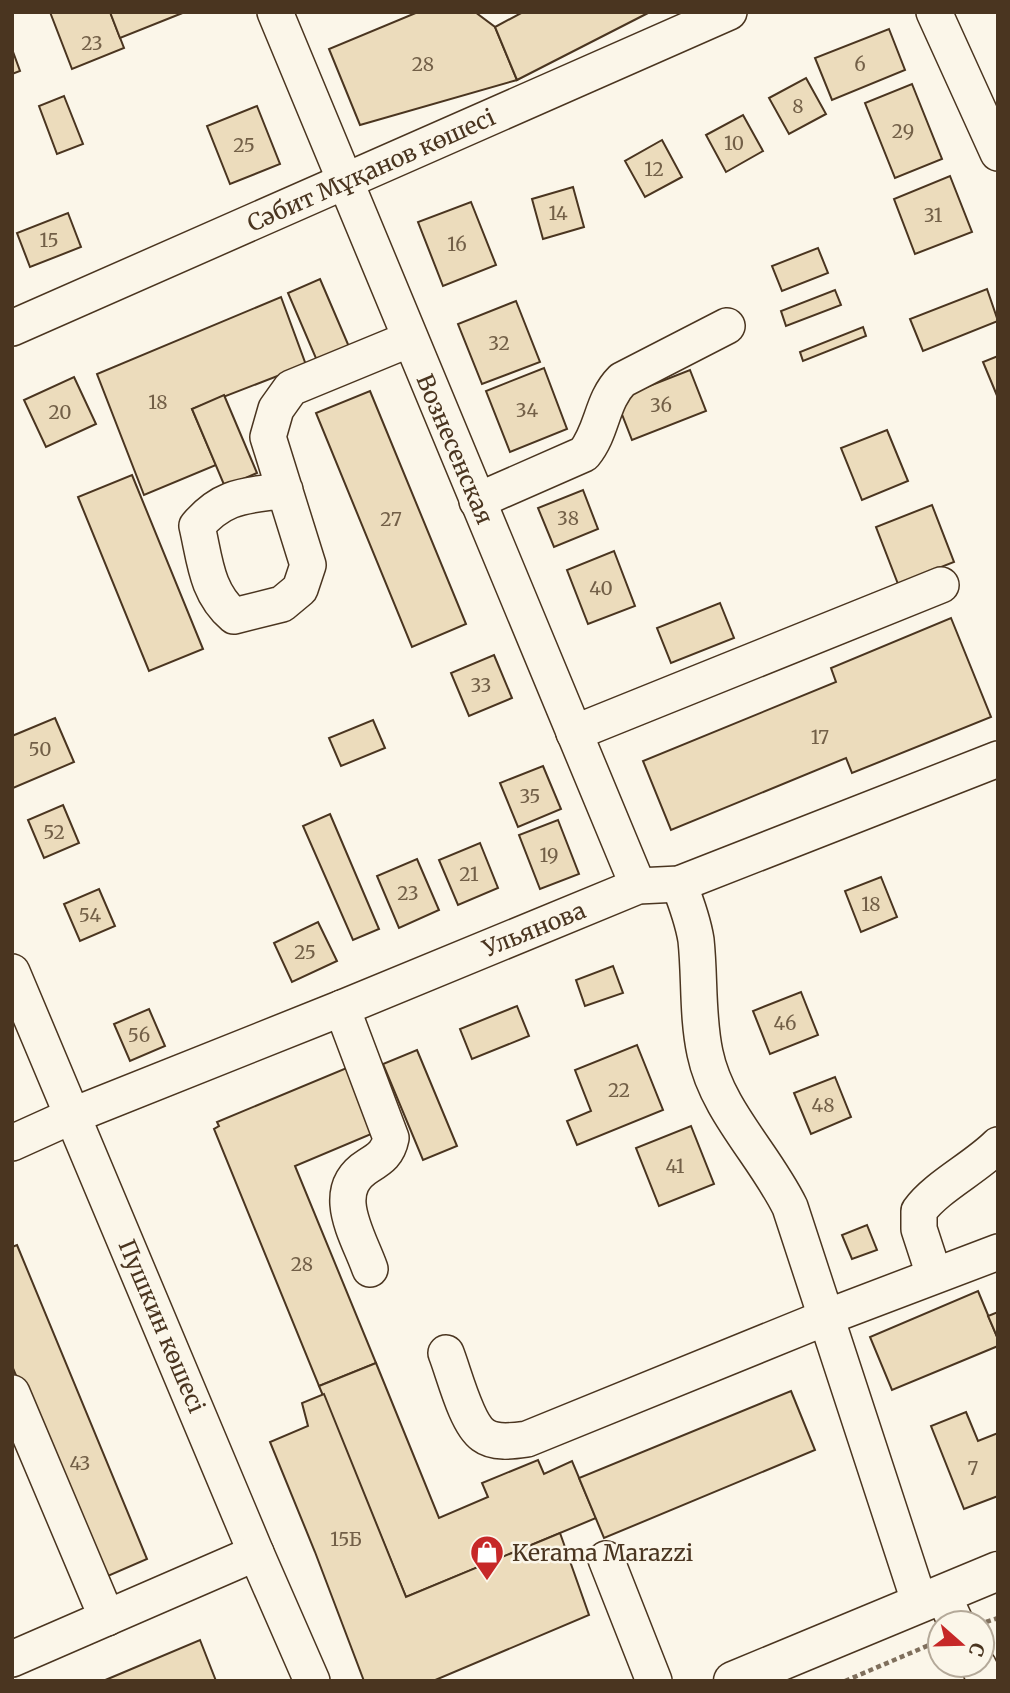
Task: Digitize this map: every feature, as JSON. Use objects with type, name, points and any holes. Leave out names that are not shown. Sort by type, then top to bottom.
[{"type":"main road","points":[[733,1681],[940,1607],[998,1571]]},
{"type":"street","name":"Вознесенская","points":[[275,12],[638,886]]},
{"type":"street","name":"Сәбит Мұқанов көшесі","points":[[12,328],[729,12]]},
{"type":"street","points":[[934,12],[998,153]]},
{"type":"street","points":[[477,501],[584,454],[599,430],[606,402],[621,380],[727,326]]},
{"type":"street","points":[[285,490],[268,437],[276,409],[291,388],[410,339]]},
{"type":"street","points":[[574,733],[941,585]]},
{"type":"street","name":"Ульянова","points":[[12,1143],[74,1115],[638,886],[679,884],[998,758]]},
{"type":"street","points":[[679,884],[690,912],[695,939],[705,1054],[724,1104],[765,1163],[790,1207],[827,1317],[940,1607]]},
{"type":"street","name":"Пушкин көшесі","points":[[12,972],[312,1681]]},
{"type":"street","points":[[342,1008],[391,1138],[389,1149],[382,1158],[356,1174],[347,1193],[347,1206],[370,1269]]},
{"type":"street","points":[[934,1275],[919,1229],[919,1211],[931,1197],[967,1172],[998,1145]]},
{"type":"street","points":[[446,1353],[472,1422],[483,1435],[498,1440],[527,1439],[998,1251]]},
{"type":"street","points":[[12,1393],[107,1618]]},
{"type":"street","points":[[12,1659],[256,1553]]},
{"type":"street","points":[[606,1559],[653,1681]]},
{"type":"path","points":[[845,1681],[926,1647]]},
{"type":"building","points":[[50,12],[110,12],[124,48],[72,69]]},
{"type":"building","points":[[110,12],[185,12],[120,38]]},
{"type":"building","points":[[418,12],[475,12],[495,27],[517,80],[360,125],[329,49]]},
{"type":"building","points":[[523,12],[650,12],[517,80],[495,27]]},
{"type":"building","points":[[889,29],[905,70],[832,100],[815,58]]},
{"type":"building","points":[[12,49],[20,71],[12,74]]},
{"type":"building","points":[[806,78],[826,114],[789,134],[769,98]]},
{"type":"building","points":[[912,84],[942,159],[895,178],[865,103]]},
{"type":"building","points":[[64,96],[83,144],[57,154],[39,106]]},
{"type":"building","points":[[257,106],[280,164],[230,184],[207,126]]},
{"type":"building","points":[[743,115],[763,151],[726,172],[706,135]]},
{"type":"building","points":[[662,140],[682,177],[645,197],[625,161]]},
{"type":"building","points":[[950,176],[972,232],[915,254],[894,199]]},
{"type":"building","points":[[573,187],[584,227],[543,239],[532,199]]},
{"type":"building","points":[[471,202],[496,265],[443,286],[418,222]]},
{"type":"building","points":[[68,213],[81,247],[30,267],[17,233]]},
{"type":"building","points":[[818,248],[828,273],[782,291],[772,266]]},
{"type":"building","points":[[320,279],[353,356],[321,370],[288,293]]},
{"type":"building","points":[[987,289],[998,321],[923,351],[910,319]]},
{"type":"building","points":[[835,290],[841,305],[786,326],[781,311]]},
{"type":"building","points":[[281,297],[306,365],[192,409],[216,465],[144,495],[97,374]]},
{"type":"building","points":[[516,301],[540,362],[482,384],[458,324]]},
{"type":"building","points":[[863,327],[866,336],[803,361],[800,352]]},
{"type":"building","points":[[998,356],[998,398],[983,362]]},
{"type":"building","points":[[544,368],[567,429],[510,452],[486,391]]},
{"type":"building","points":[[690,370],[706,411],[632,440],[616,399]]},
{"type":"building","points":[[74,377],[96,424],[46,447],[24,400]]},
{"type":"building","points":[[370,391],[466,624],[412,647],[316,413]]},
{"type":"building","points":[[224,395],[257,473],[225,487],[192,409]]},
{"type":"building","points":[[887,430],[908,481],[862,500],[841,448]]},
{"type":"building","points":[[132,475],[203,649],[149,671],[78,497]]},
{"type":"building","points":[[583,490],[598,529],[554,547],[538,508]]},
{"type":"building","points":[[932,505],[954,562],[898,584],[876,527]]},
{"type":"building","points":[[614,551],[635,606],[588,624],[567,570]]},
{"type":"building","points":[[720,603],[734,638],[671,663],[657,628]]},
{"type":"building","points":[[951,618],[991,717],[852,773],[846,758],[671,830],[643,761],[836,682],[831,668]]},
{"type":"building","points":[[494,655],[512,698],[469,716],[451,673]]},
{"type":"building","points":[[55,718],[74,762],[13,788],[12,736]]},
{"type":"building","points":[[373,720],[385,748],[341,766],[329,738]]},
{"type":"building","points":[[543,766],[561,809],[518,827],[500,783]]},
{"type":"building","points":[[63,805],[79,843],[44,858],[28,820]]},
{"type":"building","points":[[330,814],[379,929],[353,940],[303,826]]},
{"type":"building","points":[[558,820],[579,874],[540,889],[519,835]]},
{"type":"building","points":[[480,843],[498,888],[458,905],[439,860]]},
{"type":"building","points":[[417,859],[439,910],[399,928],[377,876]]},
{"type":"building","points":[[881,877],[897,917],[861,932],[845,891]]},
{"type":"building","points":[[99,889],[115,926],[80,941],[64,904]]},
{"type":"building","points":[[318,922],[337,961],[292,982],[274,943]]},
{"type":"building","points":[[613,966],[623,993],[585,1006],[576,980]]},
{"type":"building","points":[[801,992],[818,1035],[770,1054],[753,1011]]},
{"type":"building","points":[[517,1006],[529,1036],[472,1059],[460,1029]]},
{"type":"building","points":[[149,1009],[165,1046],[130,1061],[114,1024]]},
{"type":"building","points":[[637,1045],[663,1110],[577,1145],[567,1121],[591,1111],[575,1070]]},
{"type":"building","points":[[417,1050],[457,1146],[423,1160],[383,1064]]},
{"type":"building","points":[[349,1067],[376,1132],[295,1166],[376,1363],[319,1386],[214,1129],[219,1126],[217,1122]]},
{"type":"building","points":[[835,1077],[851,1117],[811,1134],[794,1093]]},
{"type":"building","points":[[691,1126],[714,1184],[659,1206],[636,1148]]},
{"type":"building","points":[[867,1225],[877,1250],[852,1259],[842,1235]]},
{"type":"building","points":[[17,1245],[147,1559],[101,1579],[12,1366],[12,1247]]},
{"type":"building","points":[[978,1291],[998,1339],[998,1346],[892,1390],[870,1337]]},
{"type":"building","points":[[998,1312],[998,1339],[988,1316]]},
{"type":"building","points":[[376,1363],[439,1518],[488,1497],[482,1483],[538,1460],[544,1474],[572,1461],[596,1518],[406,1597],[319,1386]]},
{"type":"building","points":[[791,1391],[815,1450],[604,1538],[579,1478]]},
{"type":"building","points":[[324,1394],[406,1597],[560,1533],[589,1615],[433,1681],[364,1681],[270,1442],[308,1426],[302,1403]]},
{"type":"building","points":[[966,1412],[978,1441],[998,1433],[998,1496],[964,1509],[931,1426]]},
{"type":"building","points":[[200,1640],[216,1681],[103,1681]]},
{"type":"place","name":"Kerama Marazzi","points":[[487,1582]]}]
